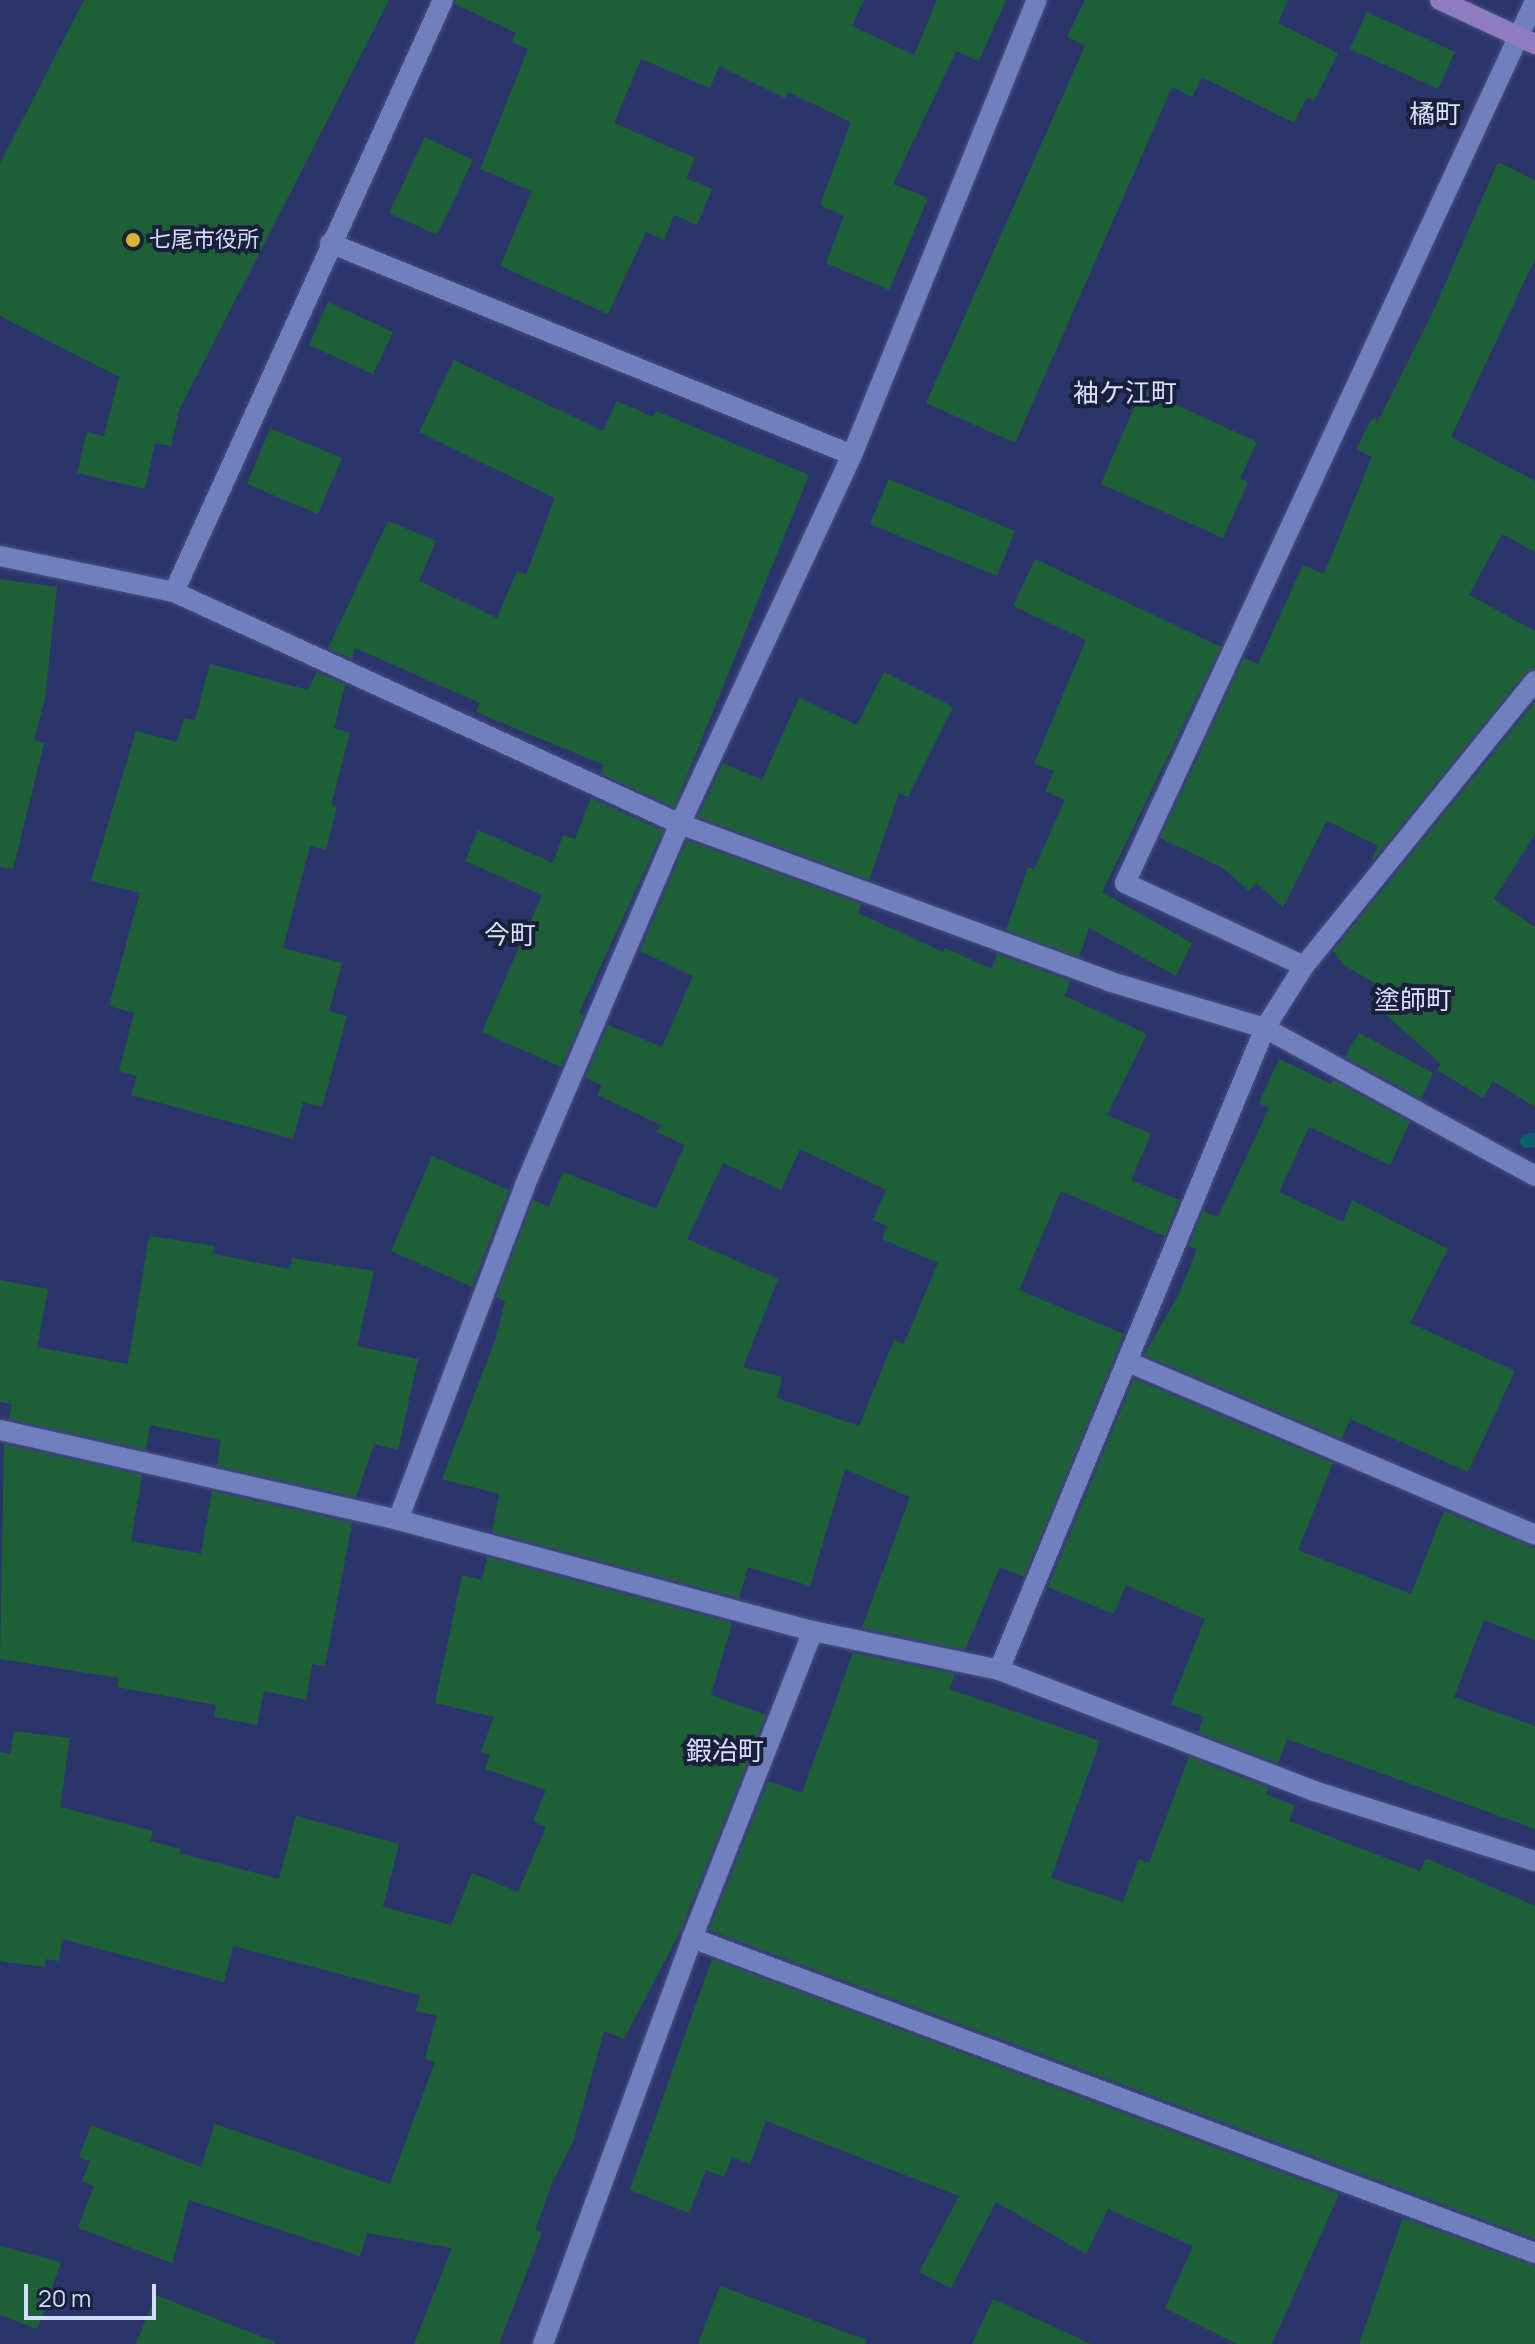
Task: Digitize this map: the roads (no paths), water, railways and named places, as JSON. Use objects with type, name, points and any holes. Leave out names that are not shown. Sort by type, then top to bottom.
[{"type":"street","points":[[174,592],[443,0]]},
{"type":"street","points":[[398,1520],[525,1185],[680,824],[852,455],[1037,0]]},
{"type":"street","points":[[1440,0],[1527,40]]},
{"type":"street","points":[[1304,966],[1125,883],[1527,40],[1535,1]]},
{"type":"street","points":[[330,243],[852,455]]},
{"type":"street","points":[[0,556],[174,592],[680,824],[1108,981],[1265,1028],[1535,1176]]},
{"type":"street","points":[[999,1670],[1265,1028],[1304,966],[1535,681]]},
{"type":"street","points":[[1128,1362],[1535,1535]]},
{"type":"street","points":[[0,1430],[398,1520],[813,1631],[999,1670],[1314,1791],[1535,1861]]},
{"type":"street","points":[[543,2344],[692,1938],[813,1631]]},
{"type":"street","points":[[692,1938],[1535,2253]]},
{"type":"waterway","points":[[1527,1141],[1535,1140]]},
{"type":"place","name":"七尾市役所","points":[[133,240]]},
{"type":"district","name":"橘町","points":[[1435,114]]},
{"type":"district","name":"袖ケ江町","points":[[1125,393]]},
{"type":"district","name":"今町","points":[[510,935]]},
{"type":"district","name":"塗師町","points":[[1413,1000]]},
{"type":"district","name":"鍜冶町","points":[[725,1751]]}]
